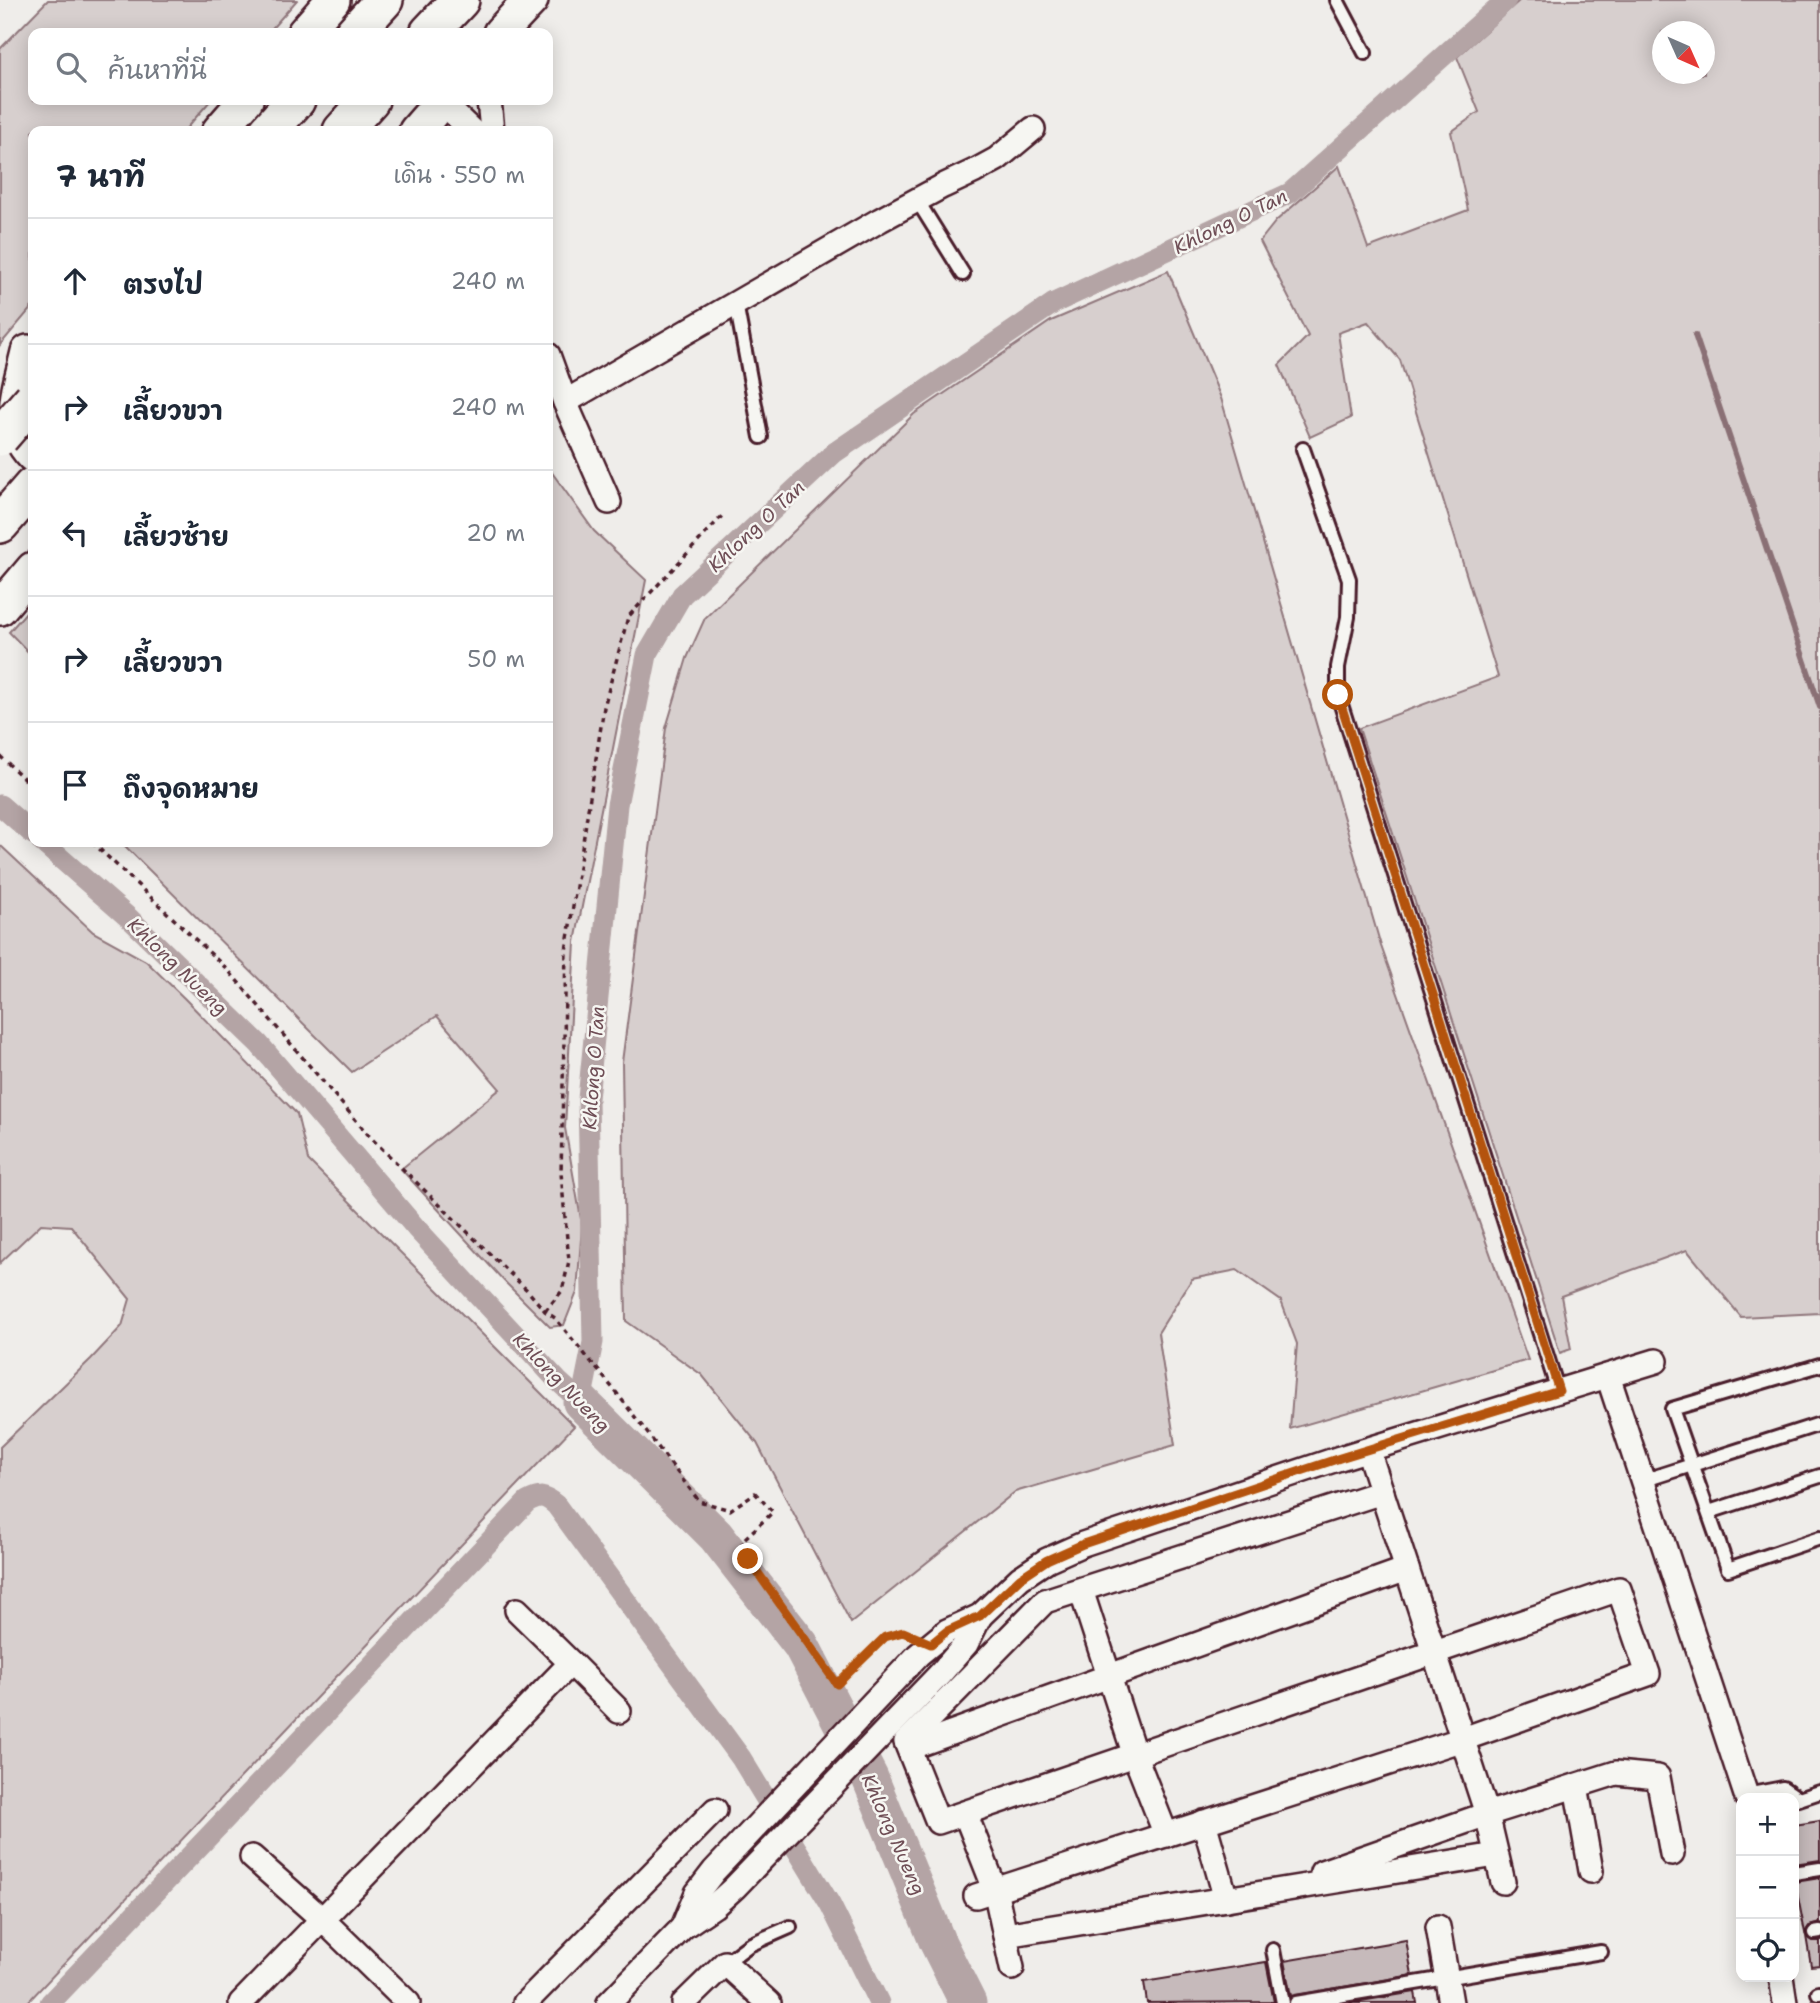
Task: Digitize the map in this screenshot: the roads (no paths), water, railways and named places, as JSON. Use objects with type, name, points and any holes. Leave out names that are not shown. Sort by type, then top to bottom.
[{"type":"main road","points":[[308,28],[333,0]]},
{"type":"main road","points":[[359,28],[384,0]]},
{"type":"main road","points":[[434,28],[460,0]]},
{"type":"main road","points":[[505,28],[531,0]]},
{"type":"main road","points":[[223,126],[242,105]]},
{"type":"main road","points":[[273,126],[291,105]]},
{"type":"main road","points":[[347,126],[365,105]]},
{"type":"main road","points":[[420,126],[439,105]]},
{"type":"main road","points":[[0,386],[28,351]]},
{"type":"main road","points":[[28,357],[17,402],[16,420],[20,439],[28,449]]},
{"type":"main road","points":[[0,437],[28,405]]},
{"type":"main road","points":[[0,524],[28,492]]},
{"type":"main road","points":[[0,607],[28,575]]},
{"type":"street","points":[[446,105],[467,126]]},
{"type":"street","points":[[489,105],[492,126]]},
{"type":"street","points":[[565,402],[917,200],[997,159],[1033,129]]},
{"type":"street","points":[[553,369],[609,502]]},
{"type":"street","points":[[683,1927],[697,1893],[714,1871],[925,1649],[947,1631],[980,1616],[1020,1578],[1047,1560],[1083,1544],[1368,1450],[1656,1361]]},
{"type":"street","points":[[1608,1376],[1745,1793]]},
{"type":"street","points":[[1368,1450],[1487,1814],[1503,1882]]},
{"type":"street","points":[[986,1893],[1462,1739],[1648,1674],[1619,1589],[939,1822],[906,1742],[1045,1601],[1382,1492]]},
{"type":"street","points":[[909,1748],[1407,1569]]},
{"type":"street","points":[[1081,1590],[1135,1755],[1166,1835]]},
{"type":"street","points":[[517,1610],[619,1711]]},
{"type":"street","points":[[609,2003],[683,1927],[714,1906],[735,1887],[940,1674],[966,1644],[980,1616]]},
{"type":"street","points":[[242,2003],[571,1663]]},
{"type":"street","points":[[1263,1893],[1487,1814],[1616,1773],[1658,1777],[1672,1854]]},
{"type":"street","points":[[1576,1786],[1591,1871]]},
{"type":"street","points":[[525,2003],[715,1810]]},
{"type":"street","points":[[965,1813],[986,1893],[1005,1936],[1012,1968]]},
{"type":"street","points":[[1204,1822],[1226,1899]]},
{"type":"street","points":[[1005,1936],[1496,1854]]},
{"type":"street","points":[[252,1857],[322,1919],[408,2003]]},
{"type":"street","points":[[1438,1927],[1451,2003]]},
{"type":"street","points":[[684,2003],[725,1963],[769,2003]]},
{"type":"street","points":[[1782,1982],[1785,2003]]},
{"type":"lane","points":[[1337,0],[1365,53]]},
{"type":"lane","points":[[917,200],[963,274]]},
{"type":"lane","points":[[736,303],[761,438]]},
{"type":"lane","points":[[1303,449],[1349,579],[1348,617],[1338,667],[1338,695],[1559,1391]]},
{"type":"lane","points":[[1820,1365],[1672,1409],[1728,1569],[1820,1538]]},
{"type":"lane","points":[[1642,1481],[1820,1424]]},
{"type":"lane","points":[[1709,1512],[1820,1476]]},
{"type":"lane","points":[[1760,1793],[1783,1788],[1790,1793]]},
{"type":"lane","points":[[1799,1799],[1820,1792]]},
{"type":"lane","points":[[1799,1872],[1820,1869]]},
{"type":"lane","points":[[725,1963],[749,1945],[790,1927]]},
{"type":"lane","points":[[1273,1950],[1283,2003]]},
{"type":"lane","points":[[1296,2003],[1601,1952]]},
{"type":"waterway","name":"Khlong O Tan","points":[[581,1402],[593,1342],[588,1099],[617,805],[647,655],[682,595],[834,453],[1054,303],[1290,193],[1506,0]]},
{"type":"waterway","points":[[1695,335],[1820,707]]},
{"type":"waterway","name":"Khlong Nueng","points":[[0,805],[28,830]]},
{"type":"waterway","name":"Khlong Nueng","points":[[48,847],[130,919],[259,1044],[416,1228],[558,1381],[581,1402]]},
{"type":"waterway","name":"Khlong Nueng","points":[[581,1402],[716,1536],[801,1645],[870,1778],[937,1941],[968,2003]]},
{"type":"waterway","points":[[50,2003],[527,1502],[542,1497],[556,1505],[741,1758],[830,1904],[879,2003]]}]
